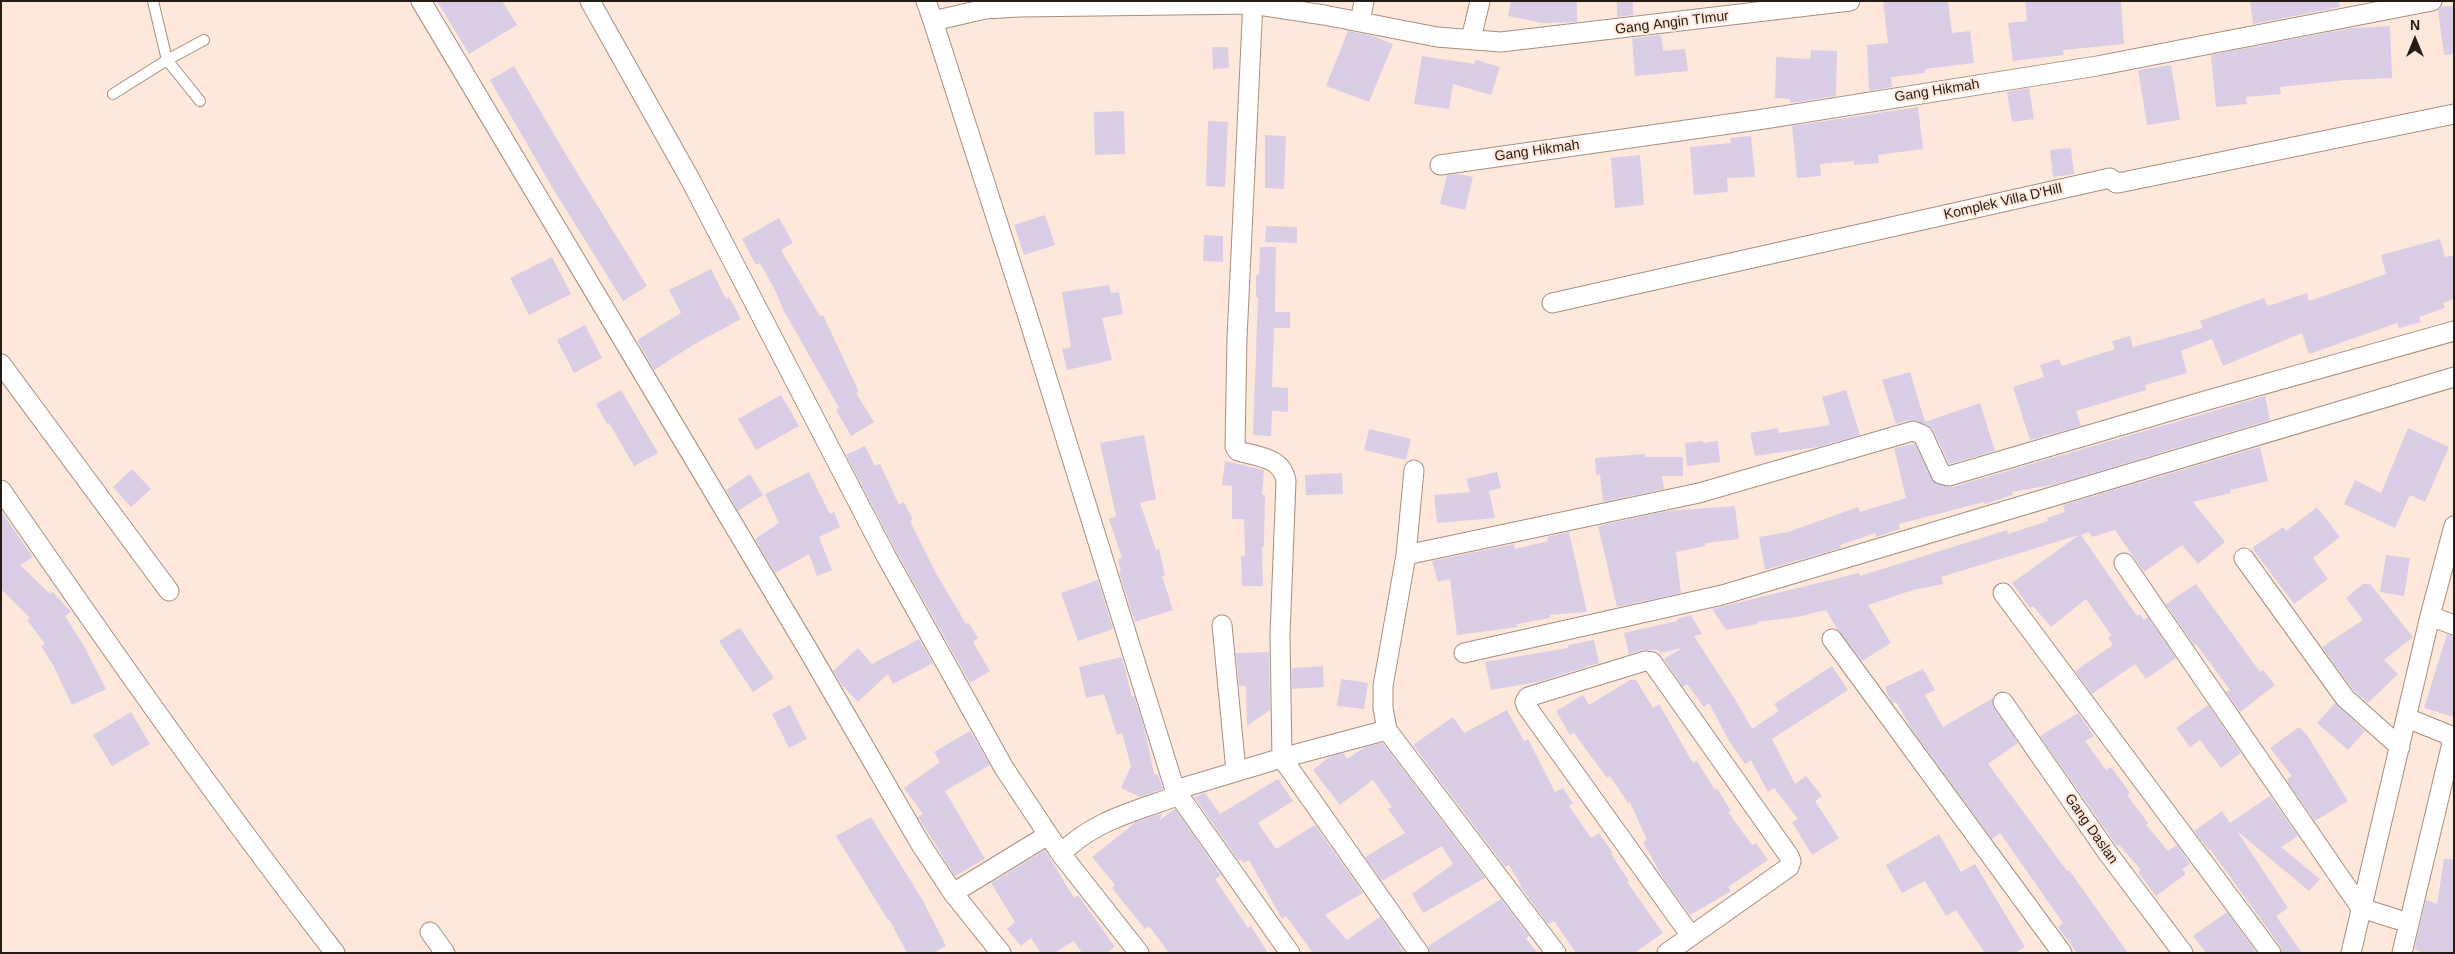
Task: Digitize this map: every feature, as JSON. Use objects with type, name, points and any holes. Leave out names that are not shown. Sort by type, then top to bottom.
[{"type":"street","points":[[421,1],[807,648],[920,843],[952,893],[1001,953]]},
{"type":"street","points":[[590,1],[690,179],[886,556],[1004,768],[1061,854],[1138,953]]},
{"type":"street","points":[[926,1],[1028,317],[1176,793],[1290,953]]},
{"type":"street","points":[[1360,22],[1364,1]]},
{"type":"street","points":[[1471,39],[1480,1]]},
{"type":"street","name":"Gang Angin TImur","points":[[933,22],[985,9],[1018,6],[1252,3],[1437,37],[1501,42],[1850,1]]},
{"type":"street","name":"Gang Hikmah","points":[[1440,165],[1754,120],[2097,66],[2432,1]]},
{"type":"street","points":[[1252,3],[1240,262],[1235,447],[1238,451],[1276,462],[1283,470],[1286,481],[1280,635],[1282,758],[1419,953]]},
{"type":"street","name":"Komplek Villa D'Hill","points":[[1552,303],[2110,178],[2116,183],[2123,182],[2454,114]]},
{"type":"street","points":[[1406,554],[1699,494],[1913,431],[1923,435],[1938,470],[1944,476],[1949,476],[2201,402],[2454,331]]},
{"type":"street","points":[[1,364],[169,590]]},
{"type":"street","points":[[1464,653],[1722,595],[2454,378]]},
{"type":"street","points":[[1414,470],[1406,554],[1383,686],[1382,698],[1387,730],[1556,953]]},
{"type":"street","points":[[1,490],[122,665],[251,845],[335,953]]},
{"type":"street","points":[[2351,953],[2430,616],[2454,526]]},
{"type":"street","points":[[2244,558],[2345,698],[2400,747]]},
{"type":"street","points":[[2124,563],[2361,908],[2409,923]]},
{"type":"street","points":[[2003,593],[2271,953]]},
{"type":"street","points":[[2430,616],[2454,625]]},
{"type":"street","points":[[1222,625],[1236,771]]},
{"type":"street","points":[[1832,640],[2062,953]]},
{"type":"street","points":[[1667,953],[1789,867],[1791,861],[1789,856],[1652,662],[1646,661],[1528,697],[1525,702],[1526,707],[1691,936]]},
{"type":"street","name":"Gang Daslan","points":[[2003,702],[2107,852],[2183,953]]},
{"type":"street","points":[[2402,953],[2452,740],[2449,734],[2407,718]]},
{"type":"street","points":[[1061,854],[1074,840],[1091,829],[1176,793],[1236,771],[1387,730]]},
{"type":"street","points":[[952,893],[1048,835]]},
{"type":"street","points":[[430,932],[445,953]]},
{"type":"lane","points":[[153,1],[167,60],[200,101]]},
{"type":"lane","points":[[113,94],[167,60],[204,40]]},
{"type":"building","points":[[437,1],[502,1],[517,25],[469,54]]},
{"type":"building","points":[[1511,1],[1577,1],[1577,22],[1543,23],[1508,16]]},
{"type":"building","points":[[1617,1],[1633,1],[1633,15],[1617,17]]},
{"type":"building","points":[[1883,1],[1948,1],[1952,33],[1970,31],[1974,63],[1925,69],[1925,73],[1891,77],[1892,87],[1869,91],[1867,45],[1888,43]]},
{"type":"building","points":[[2025,1],[2121,1],[2124,44],[2063,50],[2064,55],[2013,61],[2008,23],[2027,21]]},
{"type":"building","points":[[2250,1],[2339,1],[2340,7],[2253,24]]},
{"type":"building","points":[[2454,6],[2454,54],[2444,55],[2438,10],[2441,7]]},
{"type":"building","points":[[2390,26],[2392,78],[2346,80],[2280,87],[2281,94],[2246,97],[2247,104],[2216,107],[2211,55],[2352,28]]},
{"type":"building","points":[[1348,31],[1373,36],[1393,44],[1369,102],[1326,86]]},
{"type":"building","points":[[1661,35],[1663,51],[1685,49],[1688,71],[1635,76],[1632,38]]},
{"type":"building","points":[[1212,47],[1228,47],[1229,68],[1213,69]]},
{"type":"building","points":[[1811,50],[1837,51],[1836,96],[1790,103],[1790,99],[1775,98],[1776,57],[1810,59]]},
{"type":"building","points":[[1422,56],[1474,64],[1476,60],[1500,67],[1491,95],[1453,84],[1449,109],[1414,104]]},
{"type":"building","points":[[2171,65],[2180,120],[2147,125],[2138,70]]},
{"type":"building","points":[[514,66],[647,286],[623,301],[552,187],[490,80]]},
{"type":"building","points":[[2029,88],[2034,119],[2012,122],[2007,92]]},
{"type":"building","points":[[1918,107],[1923,149],[1878,155],[1879,163],[1854,165],[1854,161],[1820,164],[1821,176],[1797,178],[1792,126]]},
{"type":"building","points":[[1124,111],[1125,154],[1095,155],[1094,112]]},
{"type":"building","points":[[1208,121],[1228,122],[1225,187],[1206,186]]},
{"type":"building","points":[[1265,135],[1286,136],[1284,189],[1265,188]]},
{"type":"building","points":[[1751,136],[1755,177],[1727,178],[1728,192],[1694,195],[1690,147],[1731,143],[1730,138]]},
{"type":"building","points":[[2071,148],[2074,174],[2053,177],[2050,150]]},
{"type":"building","points":[[1640,155],[1644,205],[1615,208],[1611,158]]},
{"type":"building","points":[[1459,174],[1473,177],[1465,210],[1440,204],[1447,175]]},
{"type":"building","points":[[1045,215],[1055,245],[1024,255],[1014,225]]},
{"type":"building","points":[[779,218],[793,243],[781,250],[820,316],[823,315],[859,392],[856,393],[874,422],[851,436],[836,410],[839,408],[784,311],[760,263],[756,265],[742,239]]},
{"type":"building","points":[[1266,226],[1297,227],[1297,243],[1265,242]]},
{"type":"building","points":[[1204,235],[1223,236],[1223,262],[1203,261]]},
{"type":"building","points":[[2440,239],[2445,257],[2454,255],[2454,299],[2443,303],[2445,308],[2419,317],[2421,322],[2399,328],[2397,323],[2309,354],[2302,333],[2223,366],[2212,339],[2181,351],[2187,373],[2145,385],[2146,390],[2076,411],[2081,426],[2030,440],[2013,387],[2044,377],[2040,365],[2059,359],[2062,366],[2115,349],[2112,341],[2130,336],[2133,347],[2203,328],[2200,321],[2264,298],[2268,306],[2307,293],[2309,301],[2386,274],[2381,255]]},
{"type":"building","points":[[1260,247],[1276,247],[1275,312],[1290,312],[1290,328],[1274,328],[1272,387],[1288,388],[1288,412],[1272,411],[1271,436],[1253,435],[1258,297],[1256,297],[1256,275],[1259,275]]},
{"type":"building","points":[[552,257],[571,294],[529,315],[510,278]]},
{"type":"building","points":[[711,269],[726,299],[729,297],[741,319],[693,345],[654,370],[637,340],[681,313],[669,290]]},
{"type":"building","points":[[1109,285],[1111,293],[1119,292],[1123,314],[1102,318],[1112,360],[1067,370],[1062,349],[1071,347],[1062,292]]},
{"type":"building","points":[[585,325],[602,358],[574,373],[557,340]]},
{"type":"building","points":[[1910,372],[1925,422],[1980,403],[1995,451],[1949,464],[1933,430],[1928,425],[1910,420],[1896,424],[1882,380]]},
{"type":"building","points":[[621,390],[658,453],[634,466],[596,404]]},
{"type":"building","points":[[1846,390],[1860,435],[1818,447],[1755,456],[1750,433],[1778,428],[1779,433],[1830,425],[1822,397]]},
{"type":"building","points":[[781,395],[799,426],[756,450],[738,419]]},
{"type":"building","points":[[2265,396],[2270,420],[2057,484],[2012,492],[2013,495],[1985,504],[1984,502],[1899,524],[1900,529],[1876,537],[1875,533],[1840,545],[1841,548],[1765,570],[1759,537],[1788,532],[1858,507],[1860,512],[1906,498],[1894,448],[1915,444],[1934,482],[1952,487]]},
{"type":"building","points":[[2408,428],[2449,447],[2425,502],[2410,495],[2395,528],[2344,504],[2355,480],[2381,493]]},
{"type":"building","points":[[1369,429],[1411,439],[1406,460],[1364,450]]},
{"type":"building","points":[[1144,435],[1156,499],[1140,503],[1156,550],[1159,549],[1165,575],[1162,576],[1173,610],[1135,622],[1119,572],[1121,572],[1118,559],[1122,558],[1109,519],[1116,516],[1100,443]]},
{"type":"building","points":[[1703,441],[1703,443],[1718,441],[1720,462],[1687,466],[1685,443]]},
{"type":"building","points":[[865,446],[875,466],[880,464],[899,505],[904,502],[913,520],[910,521],[936,573],[966,624],[968,622],[978,638],[973,642],[990,671],[970,683],[896,551],[846,455]]},
{"type":"building","points":[[2260,447],[2268,481],[2230,490],[2231,493],[2193,502],[2225,542],[2198,564],[2182,545],[2144,572],[2115,530],[2092,537],[2089,532],[2081,535],[2137,616],[2140,614],[2144,620],[2148,617],[2176,658],[2146,679],[2135,664],[2092,694],[2075,671],[2113,645],[2108,638],[2111,635],[2086,599],[2051,627],[2033,606],[2030,608],[2012,583],[2079,535],[1941,577],[1943,584],[1913,590],[1868,605],[1891,643],[1862,661],[1837,629],[1826,610],[1798,617],[1757,622],[1757,624],[1726,630],[1712,609],[1859,573],[1860,576],[2007,530],[2008,534],[2048,521],[2047,518],[2065,512],[2063,505]]},
{"type":"building","points":[[1645,454],[1645,457],[1683,457],[1683,476],[1662,476],[1664,489],[1603,502],[1600,474],[1596,475],[1595,458]]},
{"type":"building","points":[[1225,461],[1264,470],[1262,495],[1265,495],[1264,547],[1262,547],[1263,586],[1242,586],[1241,556],[1245,556],[1244,519],[1232,519],[1232,486],[1222,485]]},
{"type":"building","points":[[132,469],[151,489],[131,507],[113,487]]},
{"type":"building","points":[[809,472],[830,514],[834,512],[840,527],[819,537],[832,570],[817,576],[809,554],[775,573],[755,539],[779,523],[765,494]]},
{"type":"building","points":[[1497,472],[1501,488],[1489,491],[1495,518],[1437,523],[1434,495],[1470,492],[1466,479]]},
{"type":"building","points":[[1342,473],[1343,494],[1306,495],[1305,475]]},
{"type":"building","points":[[750,474],[763,495],[738,511],[726,490]]},
{"type":"building","points":[[1735,506],[1739,539],[1705,543],[1705,546],[1676,552],[1681,593],[1617,607],[1598,526],[1667,511]]},
{"type":"building","points":[[2317,507],[2340,537],[2313,558],[2328,579],[2294,604],[2252,548],[2283,527],[2286,531]]},
{"type":"building","points":[[1,511],[33,557],[20,565],[50,594],[53,592],[71,612],[65,616],[84,646],[106,689],[72,705],[53,665],[41,646],[45,644],[27,620],[30,618],[1,589]]},
{"type":"building","points":[[1569,532],[1587,612],[1550,615],[1550,618],[1517,624],[1518,627],[1457,635],[1450,579],[1438,582],[1432,561],[1514,544],[1515,549],[1548,541],[1547,537]]},
{"type":"building","points":[[2386,555],[2410,558],[2404,596],[2380,592]]},
{"type":"building","points":[[1098,580],[1113,629],[1078,641],[1061,593]]},
{"type":"building","points":[[2196,584],[2260,672],[2263,670],[2275,685],[2240,712],[2226,692],[2230,690],[2196,644],[2194,645],[2166,604]]},
{"type":"building","points":[[2363,584],[2370,584],[2413,637],[2384,660],[2398,674],[2368,703],[2353,690],[2322,647],[2363,620],[2346,598]]},
{"type":"building","points":[[1691,615],[1702,634],[1694,636],[1752,729],[1779,711],[1774,704],[1832,666],[1848,690],[1772,739],[1795,784],[1806,776],[1822,796],[1815,801],[1839,838],[1812,855],[1792,822],[1798,819],[1774,788],[1768,792],[1751,760],[1745,764],[1729,741],[1709,703],[1704,707],[1687,684],[1683,687],[1664,659],[1682,648],[1660,653],[1658,650],[1642,650],[1629,654],[1624,633],[1677,621],[1677,619]]},
{"type":"building","points":[[740,628],[774,678],[753,692],[719,641]]},
{"type":"building","points":[[2447,634],[2454,636],[2454,717],[2424,708]]},
{"type":"building","points":[[919,639],[933,663],[893,684],[888,674],[858,702],[842,685],[833,671],[858,648],[872,664]]},
{"type":"building","points":[[1594,640],[1599,663],[1538,682],[1491,690],[1485,662],[1568,648],[1568,645]]},
{"type":"building","points":[[1269,652],[1270,710],[1247,726],[1246,686],[1239,686],[1236,653]]},
{"type":"building","points":[[1122,657],[1132,697],[1134,696],[1144,727],[1154,774],[1158,775],[1163,789],[1140,797],[1121,788],[1131,766],[1122,733],[1117,735],[1104,694],[1086,698],[1079,667]]},
{"type":"building","points":[[1323,666],[1324,687],[1292,689],[1292,668]]},
{"type":"building","points":[[1923,669],[1935,690],[1925,695],[1943,727],[1993,698],[1994,708],[2018,743],[1988,764],[2067,871],[2069,870],[2128,953],[2077,953],[2058,927],[2063,923],[2000,833],[1992,839],[1913,731],[1896,702],[1892,703],[1885,687]]},
{"type":"building","points":[[1341,679],[1368,683],[1364,709],[1337,706]]},
{"type":"building","points":[[1630,680],[1636,680],[1653,708],[1659,704],[1693,763],[1697,761],[1731,811],[1728,812],[1752,845],[1756,843],[1768,860],[1728,887],[1731,891],[1690,915],[1663,878],[1643,842],[1647,840],[1630,802],[1628,803],[1610,776],[1607,778],[1574,733],[1570,735],[1556,711],[1583,695],[1589,705]]},
{"type":"building","points":[[2335,703],[2365,731],[2348,750],[2317,723]]},
{"type":"building","points":[[790,705],[807,739],[789,748],[772,714]]},
{"type":"building","points":[[2208,705],[2241,753],[2221,768],[2200,740],[2190,747],[2176,728]]},
{"type":"building","points":[[1507,710],[1524,741],[1528,739],[1555,792],[1563,788],[1573,803],[1569,806],[1591,838],[1599,833],[1629,881],[1627,882],[1663,933],[1634,953],[1576,953],[1554,921],[1548,924],[1520,886],[1509,865],[1505,867],[1413,745],[1453,717],[1464,733]]},
{"type":"building","points":[[131,712],[150,744],[112,766],[93,735]]},
{"type":"building","points":[[2078,713],[2094,736],[2085,741],[2106,770],[2111,767],[2130,793],[2127,795],[2148,823],[2146,825],[2168,851],[2177,845],[2190,864],[2182,869],[2186,874],[2156,896],[2138,872],[2141,870],[2119,845],[2117,846],[2040,736]]},
{"type":"building","points":[[2299,727],[2307,735],[2348,801],[2315,821],[2288,783],[2287,779],[2292,776],[2270,748]]},
{"type":"building","points":[[970,731],[990,765],[945,791],[985,859],[955,876],[918,817],[923,814],[904,788],[940,762],[934,752]]},
{"type":"building","points":[[1383,743],[1485,878],[1423,913],[1412,894],[1453,864],[1442,846],[1382,881],[1365,857],[1405,833],[1388,809],[1392,807],[1373,780],[1340,805],[1313,770],[1329,757],[1343,753],[1347,759],[1365,747]]},
{"type":"building","points":[[1278,779],[1293,801],[1258,823],[1276,849],[1315,825],[1363,893],[1325,915],[1347,940],[1380,917],[1405,953],[1313,953],[1286,916],[1282,919],[1249,860],[1244,863],[1241,860],[1239,861],[1194,797],[1205,793],[1220,814]]},
{"type":"building","points":[[2270,796],[2298,836],[2281,847],[2320,879],[2309,891],[2237,831],[2288,908],[2276,916],[2302,953],[2282,953],[2280,946],[2210,849],[2194,831],[2222,811],[2230,823]]},
{"type":"building","points":[[1175,809],[1221,875],[1215,879],[1248,928],[1251,926],[1268,953],[1169,953],[1149,926],[1145,929],[1112,888],[1115,885],[1092,857],[1136,822],[1162,813],[1160,820]]},
{"type":"building","points":[[871,817],[922,899],[946,946],[933,953],[907,953],[889,919],[836,836]]},
{"type":"building","points":[[1939,834],[1961,872],[1975,864],[2025,947],[2015,953],[1985,953],[1956,910],[1946,916],[1925,881],[1902,893],[1886,865]]},
{"type":"building","points":[[1045,850],[1074,898],[1078,895],[1115,947],[1106,953],[1082,953],[1074,941],[1054,953],[1041,953],[1031,938],[1021,946],[1007,929],[1015,922],[991,883]]},
{"type":"building","points":[[2444,859],[2454,859],[2454,953],[2423,953],[2414,949],[2426,900],[2437,904]]},
{"type":"building","points":[[1501,899],[1529,936],[1526,939],[1538,953],[1430,953],[1428,946]]},
{"type":"building","points":[[2227,912],[2257,953],[2206,953],[2193,936]]}]
